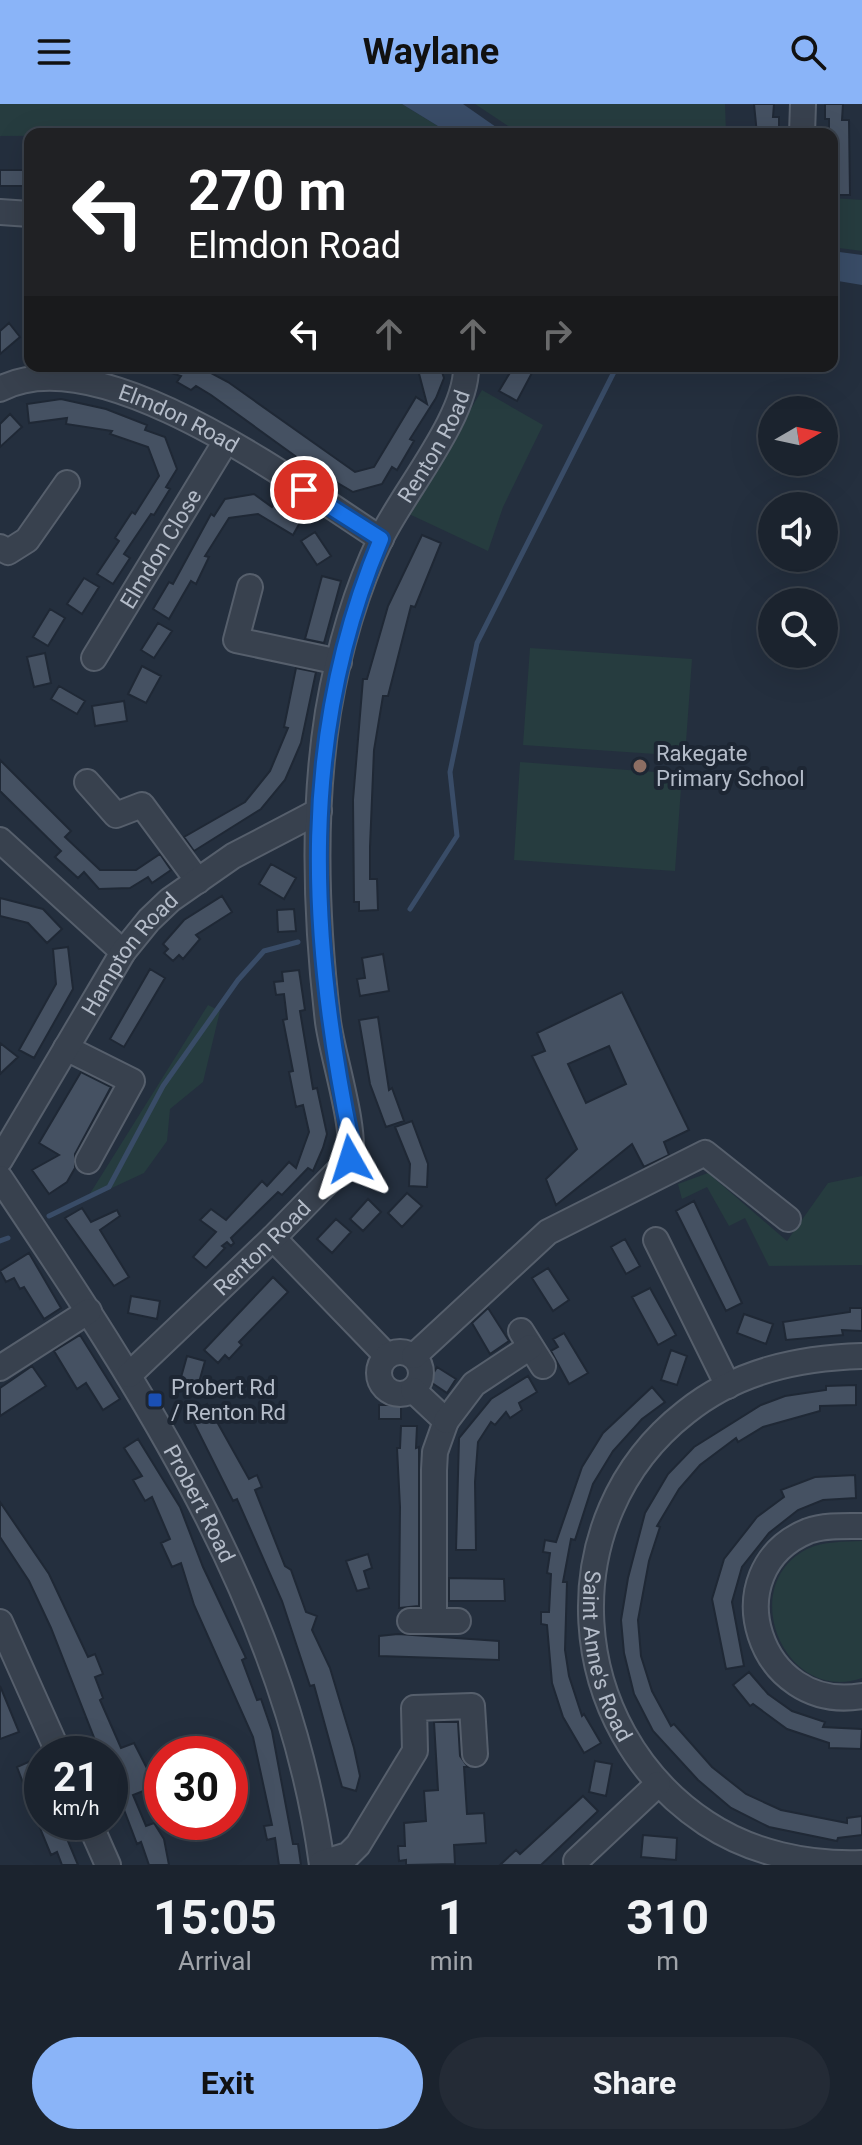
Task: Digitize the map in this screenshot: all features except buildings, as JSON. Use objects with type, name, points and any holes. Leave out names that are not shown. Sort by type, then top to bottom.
[{"type":"street","points":[[802,128],[803,104]]},
{"type":"street","points":[[0,212],[24,214]]},
{"type":"street","name":"Elmdon Road","points":[[0,389],[40,372],[134,396],[166,408],[226,441],[381,539]]},
{"type":"street","name":"Renton Road","points":[[129,1375],[347,1167],[352,1151],[326,1004],[321,945],[319,811],[328,711],[350,619],[381,539],[462,400],[465,372]]},
{"type":"street","name":"Elmdon Close","points":[[94,658],[226,441]]},
{"type":"street","points":[[0,547],[8,552],[27,540],[67,483]]},
{"type":"street","points":[[250,587],[236,640],[339,662]]},
{"type":"street","points":[[87,782],[116,815],[142,805],[198,881]]},
{"type":"street","name":"Hampton Road","points":[[0,1160],[123,952],[170,900],[233,856],[319,811]]},
{"type":"street","points":[[0,840],[123,952]]},
{"type":"street","points":[[66,1048],[132,1081],[88,1161]]},
{"type":"street","points":[[414,1356],[548,1232],[705,1153],[788,1219]]},
{"type":"street","name":"Probert Road","points":[[0,1178],[89,1311],[186,1472],[255,1623],[294,1735],[322,1864]]},
{"type":"street","points":[[273,1238],[387,1356]]},
{"type":"street","points":[[656,1240],[728,1386]]},
{"type":"street","points":[[0,1368],[89,1311]]},
{"type":"street","points":[[434,1621],[435,1452],[446,1421],[474,1384],[531,1348]]},
{"type":"street","points":[[400,1351],[414,1356],[422,1373],[413,1390],[394,1393],[383,1386],[379,1367],[387,1356],[400,1351]]},
{"type":"street","name":"Saint Anne's Road","points":[[862,1356],[788,1363],[728,1386],[685,1412],[639,1459],[606,1522],[596,1556],[590,1596],[591,1635],[603,1694],[635,1754],[658,1784],[695,1816],[751,1846],[813,1862],[862,1863]]},
{"type":"street","points":[[413,1390],[446,1421]]},
{"type":"street","points":[[862,1526],[812,1529],[786,1544],[764,1572],[756,1607],[765,1651],[777,1669],[793,1683],[825,1696],[862,1696]]},
{"type":"street","points":[[0,1622],[51,1736]]},
{"type":"street","points":[[322,1864],[348,1855],[358,1845],[415,1751],[414,1708],[472,1706],[475,1754]]},
{"type":"street","points":[[576,1861],[658,1784]]},
{"type":"street","points":[[97,1840],[108,1865]]},
{"type":"green space","points":[[0,104],[402,104],[441,128],[24,128],[24,136],[0,136]]},
{"type":"green space","points":[[475,104],[725,104],[726,128],[511,128]]},
{"type":"green space","points":[[838,198],[862,200],[862,251],[838,248]]},
{"type":"green space","points":[[482,390],[543,425],[503,507],[488,551],[409,514]]},
{"type":"green space","points":[[530,648],[692,659],[685,756],[523,745]]},
{"type":"green space","points":[[520,762],[682,774],[675,871],[514,860]]},
{"type":"green space","points":[[208,1005],[220,1011],[203,1082],[170,1109],[167,1141],[144,1173],[86,1200]]},
{"type":"green space","points":[[708,1173],[787,1241],[828,1183],[862,1176],[862,1265],[769,1266],[745,1218],[729,1226],[707,1187],[682,1199],[678,1184]]},
{"type":"green space","points":[[862,1541],[862,1678],[835,1682],[811,1674],[792,1659],[779,1638],[772,1613],[774,1589],[786,1566],[807,1549],[827,1543]]},
{"type":"water","points":[[402,104],[463,104],[497,128],[441,128]]},
{"type":"water","points":[[838,252],[862,255],[862,285],[838,281]]},
{"type":"waterway","points":[[410,909],[457,836],[450,772],[477,643],[614,372]]},
{"type":"waterway","points":[[49,1216],[109,1187],[163,1086],[238,980],[264,951],[298,942]]},
{"type":"waterway","points":[[0,1241],[8,1238]]},
{"type":"place","name":"Rakegate Primary School","points":[[640,766]]},
{"type":"place","name":"Probert Rd / Renton Rd","points":[[155,1400]]},
{"type":"route","points":[[304,490],[381,539],[350,619],[339,662],[328,711],[319,811],[321,945],[326,1004],[351,1141],[350,1159]]}]
